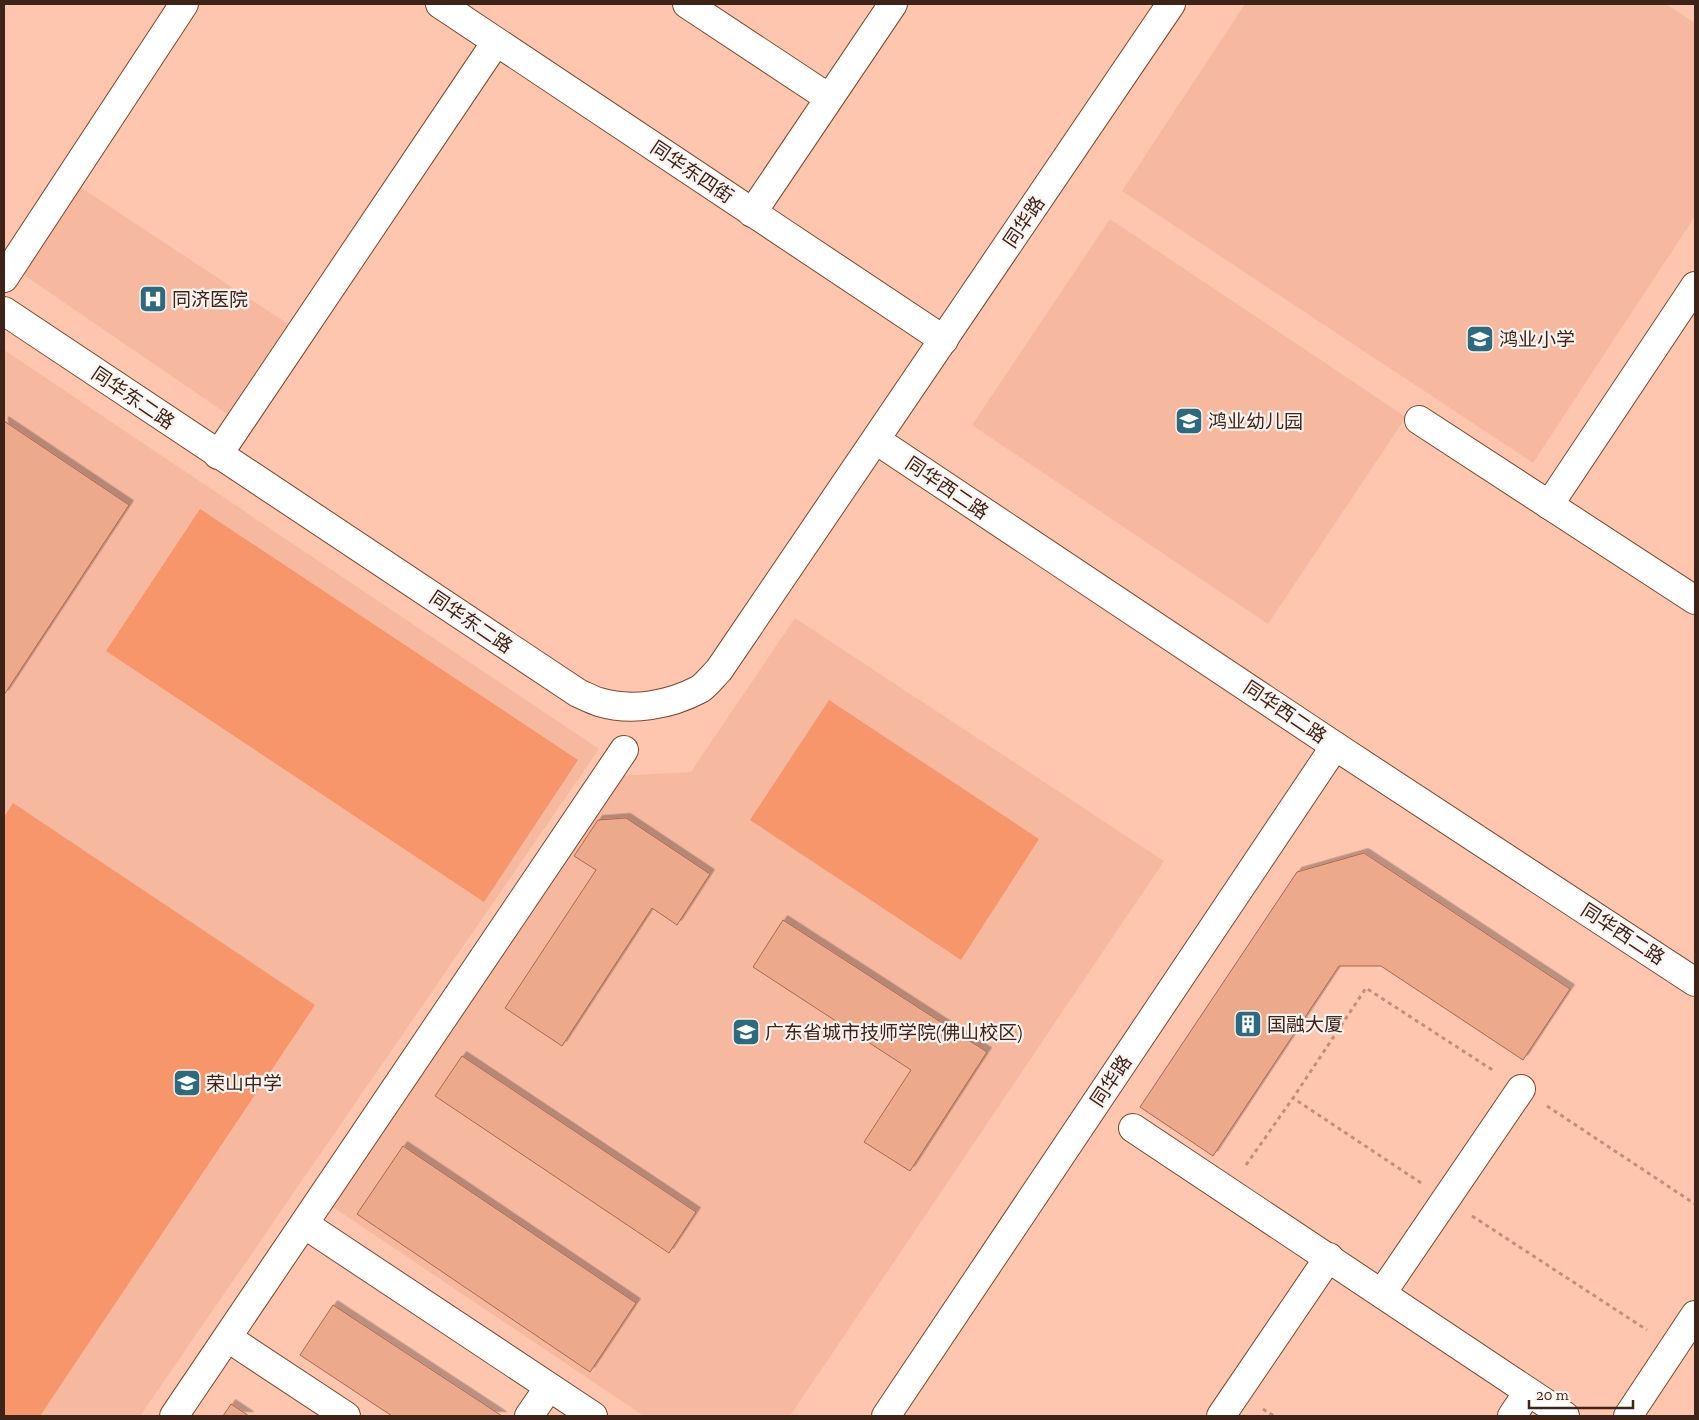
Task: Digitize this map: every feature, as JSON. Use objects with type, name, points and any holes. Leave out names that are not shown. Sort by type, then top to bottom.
[{"type":"street","points":[[4,278],[184,4]]},
{"type":"street","name":"同华东四街","points":[[440,4],[944,340]]},
{"type":"street","points":[[687,4],[829,98]]},
{"type":"street","points":[[752,213],[893,4]]},
{"type":"street","name":"同华路","points":[[876,440],[1171,4]]},
{"type":"street","points":[[218,455],[496,42]]},
{"type":"street","points":[[1549,505],[1695,286]]},
{"type":"street","name":"同华东二路","points":[[4,311],[578,693],[600,702],[626,706],[650,706],[675,699],[701,688],[720,670],[876,440]]},
{"type":"street","points":[[1419,420],[1549,505],[1693,593]]},
{"type":"street","name":"同华西二路","points":[[876,440],[1335,746],[1695,982]]},
{"type":"street","name":"同华路","points":[[886,1416],[1335,746]]},
{"type":"street","points":[[174,1416],[624,750]]},
{"type":"street","points":[[1382,1293],[1521,1089]]},
{"type":"street","points":[[1133,1128],[1565,1416]]},
{"type":"street","points":[[304,1224],[592,1416]]},
{"type":"street","points":[[1221,1416],[1329,1257]]},
{"type":"street","points":[[1628,1416],[1695,1315]]},
{"type":"street","points":[[228,1338],[346,1416]]},
{"type":"street","points":[[529,1416],[549,1387]]},
{"type":"street","points":[[1512,1416],[1528,1392]]},
{"type":"path","points":[[1229,1191],[1293,1098]]},
{"type":"shaded area","name":"鸿业小学","points":[[1245,4],[1666,4],[1695,23],[1695,216],[1533,463],[1122,191]]},
{"type":"shaded area","name":"同济医院","points":[[77,185],[288,324],[227,414],[21,273]]},
{"type":"shaded area","name":"鸿业幼儿园","points":[[1110,219],[1406,417],[1268,624],[972,425]]},
{"type":"shaded area","name":"荣山中学","points":[[4,350],[599,749],[140,1416],[4,1416]]},
{"type":"shaded area","points":[[200,509],[578,760],[484,902],[106,651]]},
{"type":"shaded area","name":"广东省城市技师学院(佛山校区)","points":[[795,618],[1164,861],[790,1416],[644,1416],[327,1203],[617,776],[691,772]]},
{"type":"shaded area","points":[[829,700],[1039,839],[961,960],[750,820]]},
{"type":"shaded area","points":[[13,803],[315,1005],[40,1416],[4,1416],[4,817]]},
{"type":"building","points":[[4,421],[129,505],[4,695]]},
{"type":"building","points":[[626,818],[710,874],[677,925],[652,908],[562,1046],[505,1008],[596,870],[574,856],[598,820]]},
{"type":"building","name":"国融大厦","points":[[1364,853],[1570,989],[1523,1060],[1381,966],[1339,966],[1213,1156],[1140,1107],[1297,872]]},
{"type":"building","points":[[783,920],[987,1052],[910,1171],[864,1142],[911,1070],[753,967]]},
{"type":"building","points":[[462,1056],[696,1212],[669,1253],[435,1096]]},
{"type":"building","points":[[403,1146],[636,1303],[590,1372],[357,1214]]},
{"type":"building","points":[[333,1305],[502,1416],[392,1416],[300,1355]]},
{"type":"building","points":[[231,1404],[249,1416],[223,1416]]},
{"type":"place","name":"同济医院","points":[[153,299]]},
{"type":"place","name":"鸿业小学","points":[[1480,339]]},
{"type":"place","name":"鸿业幼儿园","points":[[1189,421]]},
{"type":"place","name":"国融大厦","points":[[1248,1024]]},
{"type":"place","name":"广东省城市技师学院(佛山校区)","points":[[746,1032]]},
{"type":"place","name":"荣山中学","points":[[187,1083]]}]
